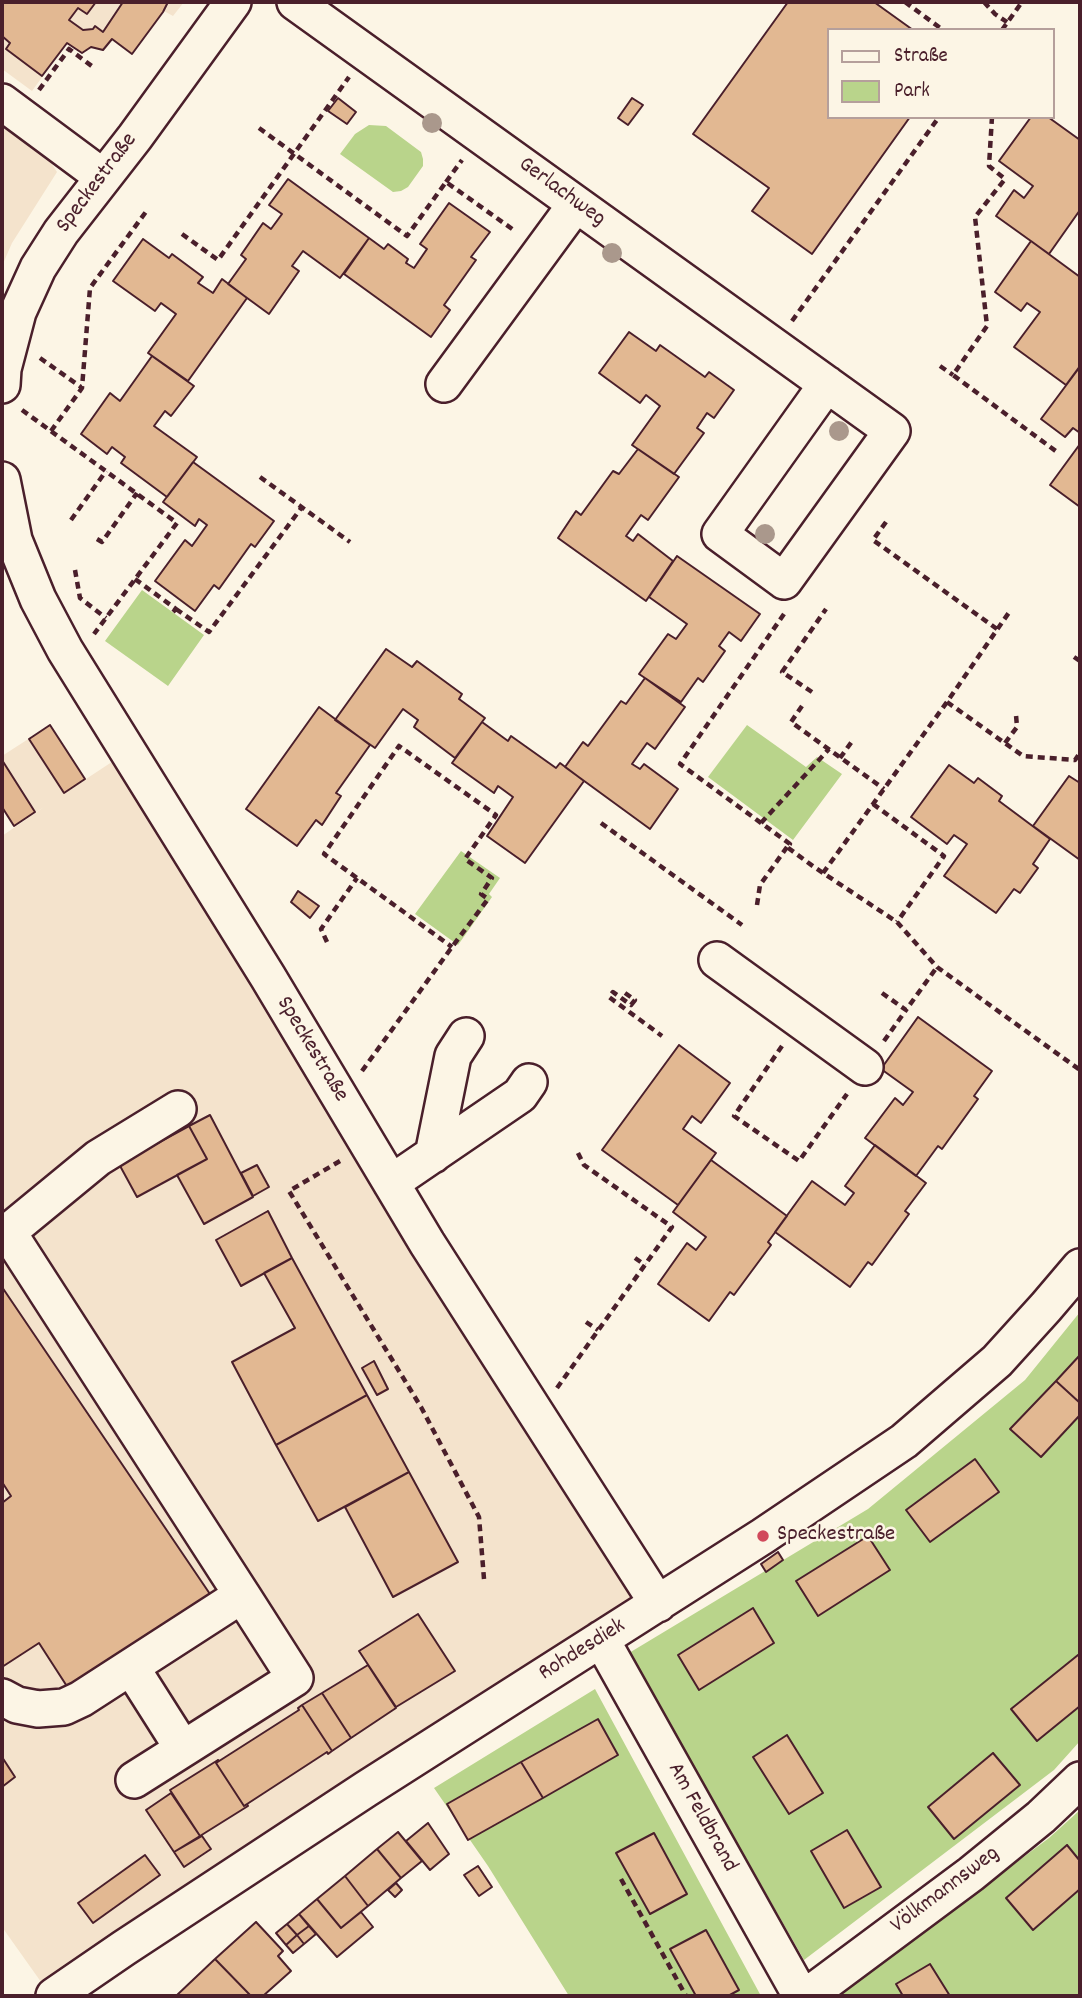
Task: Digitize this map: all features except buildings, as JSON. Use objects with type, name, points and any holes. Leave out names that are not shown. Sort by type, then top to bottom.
[{"type":"street","name":"Speckestraße","points":[[10,397],[4,369],[18,312],[38,268],[61,232],[233,2]]},
{"type":"street","name":"Gerlachweg","points":[[295,2],[773,346],[827,384],[892,431],[784,581],[720,534],[827,384]]},
{"type":"street","points":[[11,109],[103,177]]},
{"type":"street","points":[[444,384],[576,204]]},
{"type":"street","name":"Speckestraße","points":[[2,480],[8,541],[73,663],[268,977],[428,1243],[658,1604]]},
{"type":"street","points":[[717,960],[865,1067]]},
{"type":"street","points":[[433,1155],[453,1056],[466,1036]]},
{"type":"street","points":[[391,1183],[520,1095],[529,1082]]},
{"type":"street","points":[[134,1780],[295,1678],[8,1232],[98,1158],[178,1109]]},
{"type":"street","name":"Rohdesdiek","points":[[54,1996],[342,1805],[830,1493],[904,1441],[997,1361],[1080,1266]]},
{"type":"street","points":[[2,1697],[28,1708],[50,1709],[81,1699],[242,1595]]},
{"type":"street","name":"Am Feldbrand","points":[[601,1639],[801,1996]]},
{"type":"street","points":[[131,1667],[183,1749]]},
{"type":"street","name":"Völkmannsweg","points":[[807,1996],[971,1874],[1041,1817],[1080,1780]]},
{"type":"path","points":[[905,2],[940,28]]},
{"type":"path","points":[[984,2],[1005,26],[1022,2]]},
{"type":"path","points":[[11,109],[69,50],[93,67]]},
{"type":"path","points":[[182,234],[218,260],[351,75]]},
{"type":"path","points":[[773,346],[938,119]]},
{"type":"path","points":[[953,375],[987,326],[975,217],[1005,179],[989,166],[992,119]]},
{"type":"path","points":[[259,128],[407,236],[446,182],[543,250]]},
{"type":"path","points":[[51,431],[82,388],[90,288],[148,209]]},
{"type":"path","points":[[11,337],[82,388]]},
{"type":"path","points":[[940,366],[1057,452]]},
{"type":"path","points":[[10,397],[51,431],[177,523],[73,663]]},
{"type":"path","points":[[71,520],[106,471]]},
{"type":"path","points":[[260,477],[350,542]]},
{"type":"path","points":[[97,540],[102,542],[137,493]]},
{"type":"path","points":[[135,579],[175,611],[209,632],[302,507]]},
{"type":"path","points":[[886,522],[873,540],[997,629]]},
{"type":"path","points":[[75,570],[80,598],[106,618]]},
{"type":"path","points":[[757,905],[760,885],[790,844],[680,764],[789,607]]},
{"type":"path","points":[[812,692],[782,671],[826,609]]},
{"type":"path","points":[[823,873],[1010,611]]},
{"type":"path","points":[[1074,657],[1080,661]]},
{"type":"path","points":[[947,702],[1023,756],[1075,760],[1080,753]]},
{"type":"path","points":[[802,706],[791,722],[884,789]]},
{"type":"path","points":[[1005,743],[1017,727],[1016,715]]},
{"type":"path","points":[[840,758],[853,740]]},
{"type":"path","points":[[361,1072],[488,899],[481,894],[492,878],[466,859],[496,815],[399,746],[324,854],[452,947]]},
{"type":"path","points":[[761,823],[828,749]]},
{"type":"path","points":[[873,804],[944,856],[897,922]]},
{"type":"path","points":[[601,822],[743,925]]},
{"type":"path","points":[[788,847],[897,922],[937,967],[1080,1070]]},
{"type":"path","points":[[327,942],[321,929],[357,878]]},
{"type":"path","points":[[800,1020],[734,1116],[799,1161],[937,967]]},
{"type":"path","points":[[412,988],[419,993]]},
{"type":"path","points":[[625,993],[635,1000],[631,1005],[613,992],[609,997],[662,1035]]},
{"type":"path","points":[[882,993],[906,1010]]},
{"type":"path","points":[[368,1144],[289,1191],[422,1407],[479,1517],[484,1579]]},
{"type":"path","points":[[556,1389],[672,1227],[584,1165],[577,1151]]},
{"type":"path","points":[[635,1258],[645,1265]]},
{"type":"path","points":[[586,1322],[598,1330]]},
{"type":"path","points":[[621,1879],[686,1996]]},
{"type":"shaded area","points":[[2,2],[184,2],[173,16],[164,11],[132,54],[112,39],[103,50],[91,47],[82,53],[67,43],[32,91],[2,69]]},
{"type":"shaded area","points":[[2,122],[44,152],[57,172],[12,243],[2,266]]},
{"type":"shaded area","points":[[50,725],[86,779],[127,752],[658,1604],[51,1996],[2,1927],[2,836],[44,807],[14,826],[2,807],[2,756]]},
{"type":"green space","points":[[369,125],[386,126],[421,152],[423,166],[408,187],[401,191],[393,192],[340,154],[355,134]]},
{"type":"green space","points":[[142,590],[204,635],[168,686],[105,641]]},
{"type":"green space","points":[[747,725],[806,767],[817,757],[842,774],[793,840],[708,777]]},
{"type":"green space","points":[[461,851],[500,878],[489,894],[492,897],[458,945],[415,914]]},
{"type":"green space","points":[[1080,1312],[1080,1741],[1054,1770],[804,1960],[629,1653],[868,1509],[1025,1380]]},
{"type":"green space","points":[[595,1689],[761,1996],[569,1996],[488,1866],[434,1788]]},
{"type":"green space","points":[[1080,1810],[1080,1996],[837,1996],[1049,1838]]},
{"type":"place","name":"Speckestraße","points":[[763,1536]]}]
